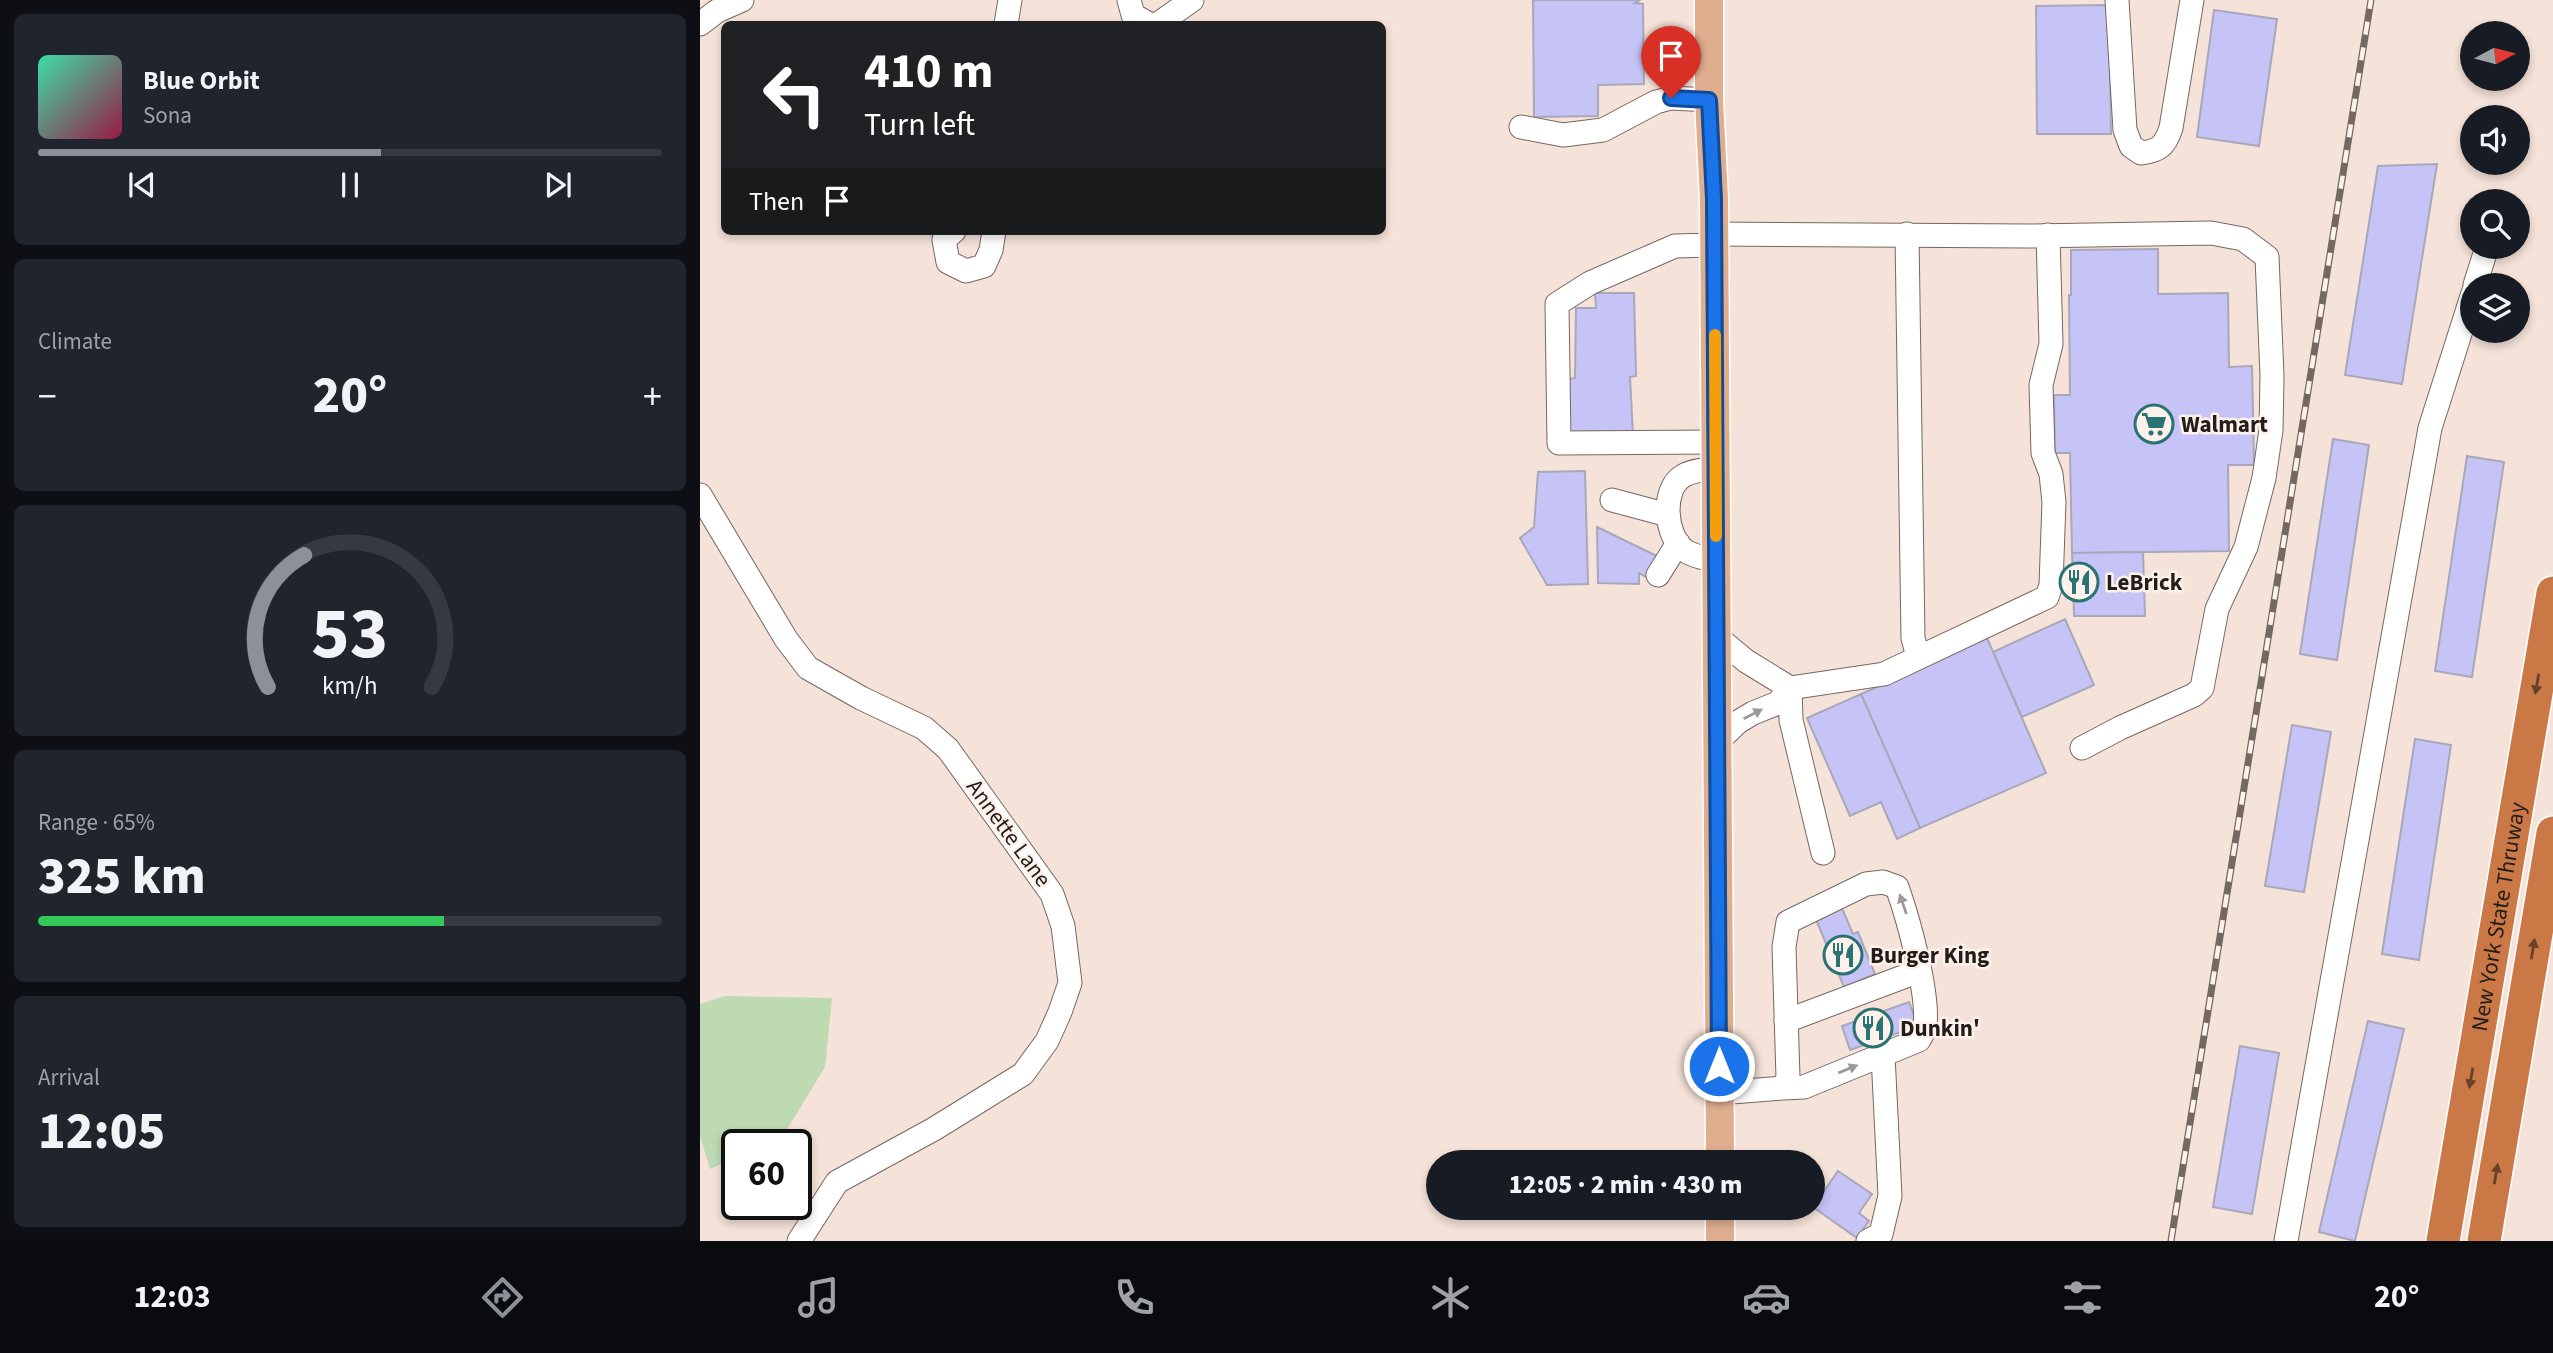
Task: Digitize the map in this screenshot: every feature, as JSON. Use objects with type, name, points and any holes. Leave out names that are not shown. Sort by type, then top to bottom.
[{"type":"highway","name":"New York State Thruway","points":[[2443,1241],[2553,593]]},
{"type":"highway","name":"New York State Thruway","points":[[2484,1241],[2553,833]]},
{"type":"main road","points":[[1709,0],[1714,240],[1720,1150]]},
{"type":"main road","points":[[1720,1220],[1720,1241]]},
{"type":"street","points":[[700,24],[717,11],[742,0]]},
{"type":"street","points":[[1006,21],[1010,0]]},
{"type":"street","points":[[1129,0],[1133,15],[1144,21]]},
{"type":"street","points":[[1162,21],[1192,0]]},
{"type":"street","points":[[2117,0],[2125,130],[2131,146],[2141,153],[2157,151],[2166,142],[2171,128],[2192,0]]},
{"type":"street","points":[[1521,127],[1563,135],[1604,130],[1656,102],[1671,98],[1709,100]]},
{"type":"street","points":[[1715,455],[1559,443],[1557,304],[1590,283],[1675,246],[1714,240],[1907,234],[2211,233],[2244,239],[2267,257],[2271,323],[2271,430],[2264,478],[2246,547],[2217,609],[2202,688],[2194,695],[2082,748]]},
{"type":"street","points":[[1907,234],[1913,638],[1918,657]]},
{"type":"street","points":[[950,235],[944,240],[948,261],[966,271],[984,266],[993,235]]},
{"type":"street","points":[[1716,636],[1746,661],[1790,688],[1884,674],[2048,597],[2051,585],[2054,502],[2052,474],[2043,453],[2041,385],[2051,344],[2048,235]]},
{"type":"street","points":[[2286,1241],[2430,428],[2460,334]]},
{"type":"street","points":[[1715,455],[1681,477],[1672,489],[1668,515],[1671,530],[1682,550],[1716,561]]},
{"type":"street","name":"Annette Lane","points":[[700,495],[786,639],[808,668],[924,729],[948,749],[1052,894],[1063,926],[1070,983],[1047,1041],[1024,1074],[934,1129],[837,1182],[799,1241]]},
{"type":"street","points":[[1612,500],[1668,515]]},
{"type":"street","points":[[1658,575],[1678,543]]},
{"type":"street","points":[[1717,742],[1738,722],[1778,703],[1790,688]]},
{"type":"street","points":[[1790,688],[1791,720],[1823,853]]},
{"type":"street","points":[[1719,1093],[1804,1087],[1919,1040],[1926,1026],[1919,971],[1906,912],[1897,887],[1883,882],[1866,884],[1788,922],[1784,947],[1788,1078],[1783,1088]]},
{"type":"street","points":[[1786,1021],[1919,971]]},
{"type":"street","points":[[1868,1241],[1881,1234],[1890,1196],[1882,1055]]},
{"type":"green space","points":[[725,996],[832,998],[825,1067],[787,1129],[721,1129],[721,1164],[710,1169],[700,1136],[700,1004]]},
{"type":"building","points":[[1533,0],[1640,0],[1635,3],[1643,4],[1644,84],[1598,85],[1598,116],[1534,117]]},
{"type":"building","points":[[2109,5],[2111,134],[2037,134],[2036,6]]},
{"type":"building","points":[[2214,10],[2277,19],[2259,146],[2197,137]]},
{"type":"building","points":[[2437,164],[2402,384],[2345,375],[2378,166]]},
{"type":"building","name":"Walmart","points":[[2158,249],[2158,294],[2228,293],[2229,367],[2252,366],[2254,465],[2228,465],[2229,551],[2072,553],[2070,453],[2055,453],[2054,395],[2070,395],[2071,250]]},
{"type":"building","points":[[1595,293],[1634,293],[1636,376],[1630,377],[1633,435],[1569,437],[1569,379],[1575,378],[1576,308],[1596,308]]},
{"type":"building","points":[[2333,439],[2369,445],[2337,660],[2300,654]]},
{"type":"building","points":[[2467,456],[2504,462],[2472,677],[2435,671]]},
{"type":"building","points":[[1585,471],[1588,584],[1547,585],[1520,538],[1534,527],[1538,472]]},
{"type":"building","points":[[1597,527],[1663,559],[1651,580],[1639,573],[1639,584],[1598,583]]},
{"type":"building","points":[[2143,552],[2145,616],[2074,616],[2072,553]]},
{"type":"building","points":[[2065,619],[2094,685],[2022,717],[1993,652]]},
{"type":"building","points":[[1987,638],[2046,773],[1920,828],[1861,694]]},
{"type":"building","points":[[1861,694],[1920,828],[1897,839],[1881,802],[1850,816],[1807,718]]},
{"type":"building","points":[[2292,725],[2331,732],[2304,892],[2265,886]]},
{"type":"building","points":[[2415,739],[2451,745],[2419,960],[2382,954]]},
{"type":"building","points":[[1841,906],[1853,934],[1858,932],[1875,974],[1844,987],[1815,917]]},
{"type":"building","points":[[1909,1002],[1918,1026],[1850,1050],[1842,1026]]},
{"type":"building","points":[[2368,1021],[2404,1029],[2355,1241],[2319,1232]]},
{"type":"building","points":[[2240,1046],[2279,1053],[2252,1214],[2213,1207]]},
{"type":"building","points":[[1838,1171],[1872,1194],[1859,1213],[1869,1221],[1857,1238],[1825,1215],[1825,1190]]},
{"type":"railway","points":[[2171,1241],[2371,0]]},
{"type":"slow traffic","points":[[1715,335],[1716,536]]},
{"type":"place","name":"Walmart","points":[[2154,424]]},
{"type":"place","name":"LeBrick","points":[[2079,582]]},
{"type":"place","name":"Burger King","points":[[1843,955]]},
{"type":"place","name":"Dunkin'","points":[[1873,1028]]},
{"type":"route","points":[[1671,98],[1709,100],[1714,199],[1719,1066]]}]
